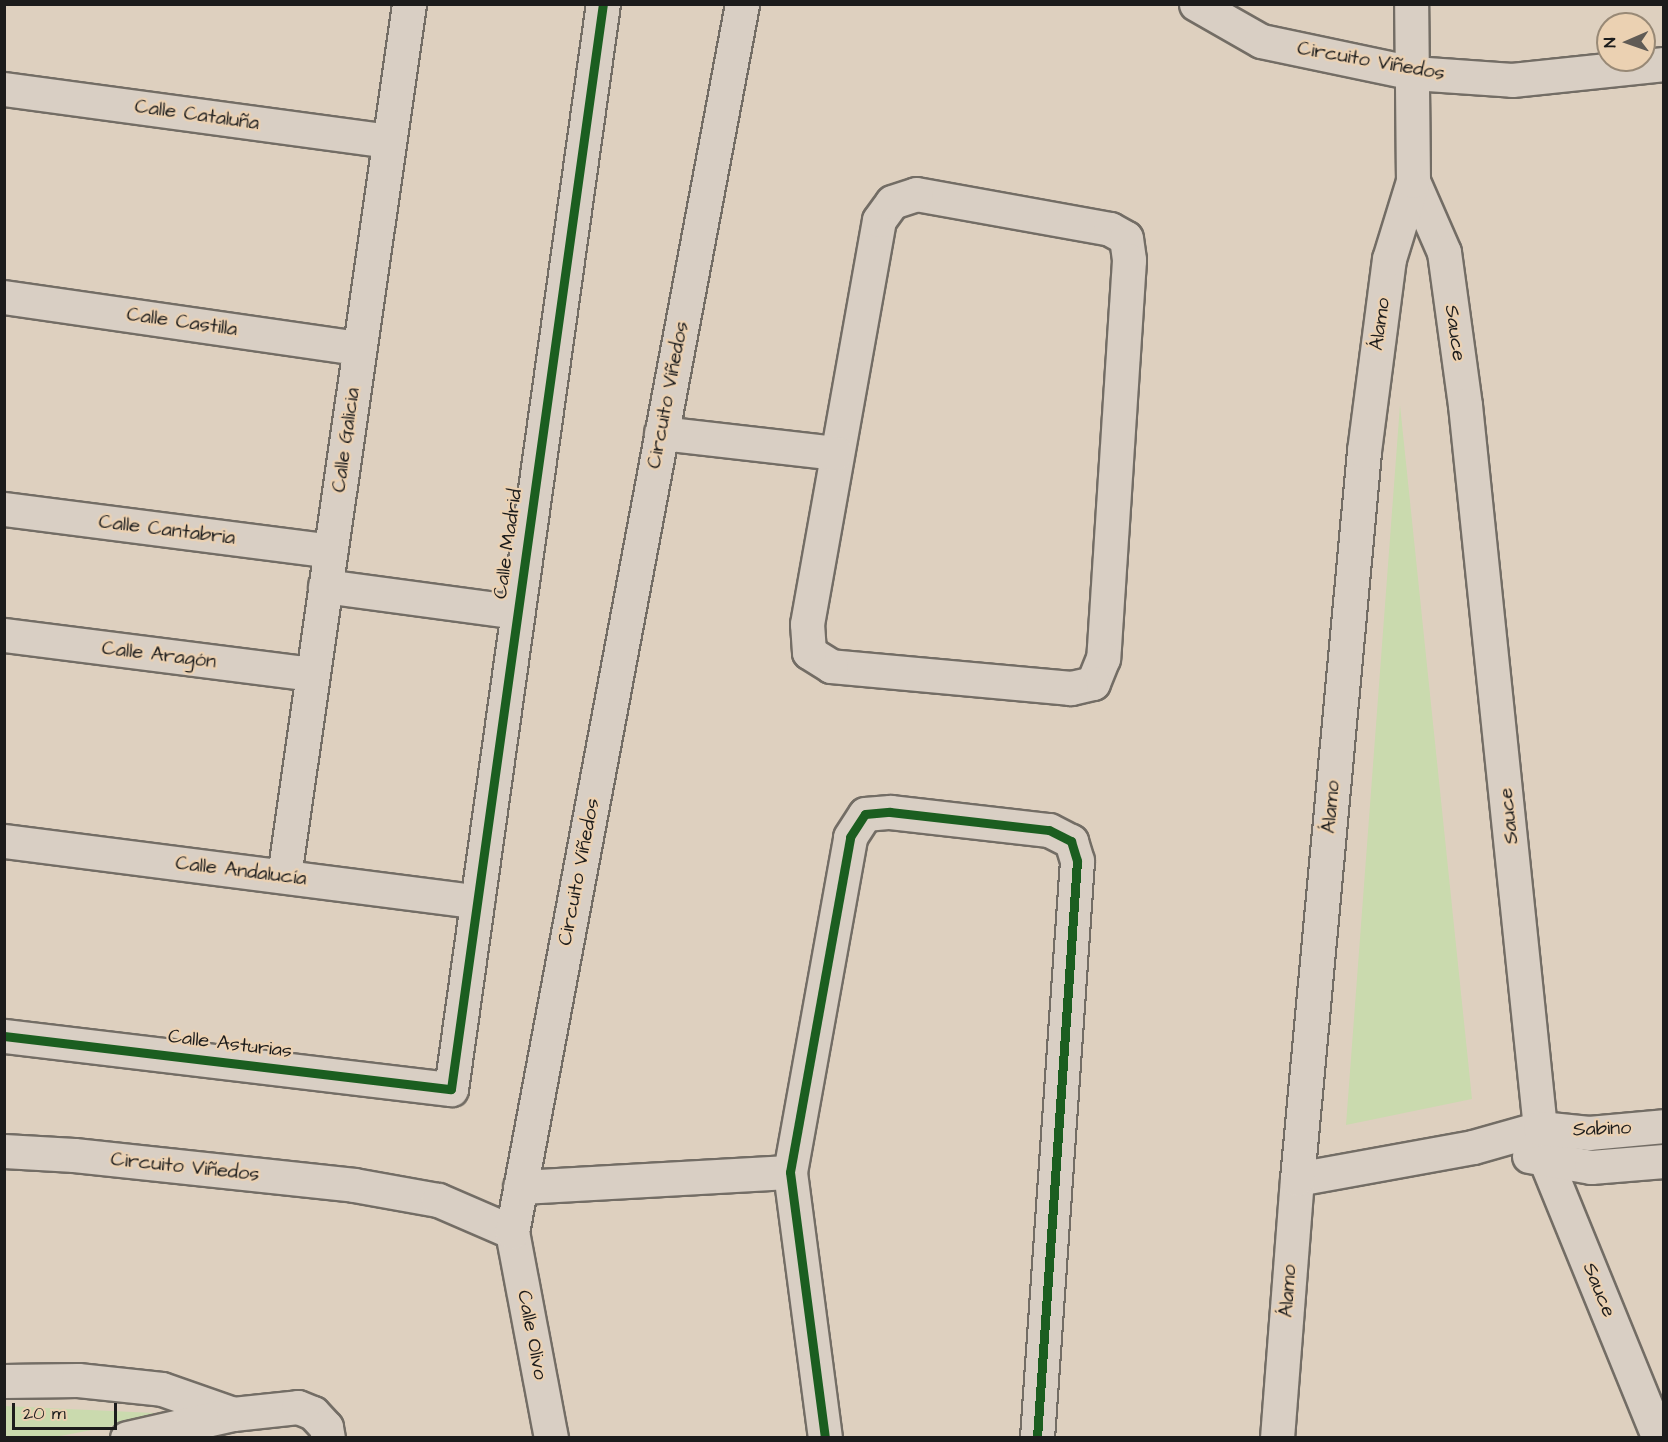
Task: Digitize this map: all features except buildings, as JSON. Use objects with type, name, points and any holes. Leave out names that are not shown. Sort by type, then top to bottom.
[{"type":"street","name":"Calle Galicia","points":[[284,876],[409,4]]},
{"type":"street","name":"Calle Madrid","points":[[451,1089],[603,4]]},
{"type":"street","name":"Circuito Viñedos","points":[[4,1151],[74,1155],[354,1185],[438,1200],[512,1232],[742,4]]},
{"type":"street","name":"Circuito Viñedos","points":[[1196,4],[1261,42],[1413,72],[1512,80],[1664,64]]},
{"type":"street","points":[[1411,4],[1413,181]]},
{"type":"street","name":"Calle Cataluña","points":[[4,89],[389,141]]},
{"type":"street","name":"Sauce","points":[[1413,181],[1444,252],[1465,405],[1543,1143],[1659,1437]]},
{"type":"street","name":"Álamo","points":[[1277,1437],[1297,1179],[1364,451],[1389,259],[1413,181]]},
{"type":"street","points":[[916,194],[1110,230],[1126,238],[1129,260],[1103,658],[1093,683],[1071,687],[831,666],[809,652],[807,624],[836,453],[879,220],[892,202],[916,194]]},
{"type":"street","name":"Calle Castilla","points":[[4,297],[359,348]]},
{"type":"street","points":[[661,433],[836,453]]},
{"type":"street","name":"Calle Cantabria","points":[[4,509],[330,551]]},
{"type":"street","points":[[325,586],[517,612]]},
{"type":"street","name":"Calle Aragón","points":[[4,635],[313,674]]},
{"type":"street","points":[[825,1437],[790,1172],[850,837],[865,814],[890,812],[1049,830],[1071,841],[1077,861],[1037,1437]]},
{"type":"street","name":"Calle Andalucía","points":[[4,841],[477,903]]},
{"type":"street","name":"Calle Asturias","points":[[4,1036],[451,1089]]},
{"type":"street","name":"Sabino","points":[[1543,1143],[1589,1133],[1664,1126]]},
{"type":"street","points":[[1297,1179],[1473,1147],[1543,1143]]},
{"type":"street","name":"Sabino","points":[[1543,1143],[1591,1167],[1664,1161]]},
{"type":"street","points":[[520,1187],[790,1172]]},
{"type":"street","name":"Calle Olivo","points":[[512,1232],[551,1437]]},
{"type":"street","points":[[4,1381],[78,1380],[162,1389],[234,1414]]},
{"type":"street","points":[[127,1437],[234,1414],[298,1407],[313,1413],[326,1427],[328,1437]]},
{"type":"green space","points":[[1400,405],[1472,1099],[1346,1125]]},
{"type":"green space","points":[[5,1406],[175,1414],[55,1437],[5,1438]]},
{"type":"cycle path","points":[[4,1036],[451,1089],[603,4]]},
{"type":"cycle path","points":[[825,1438],[790,1172],[850,837],[865,814],[890,812],[1049,830],[1071,841],[1077,861],[1037,1438]]}]
